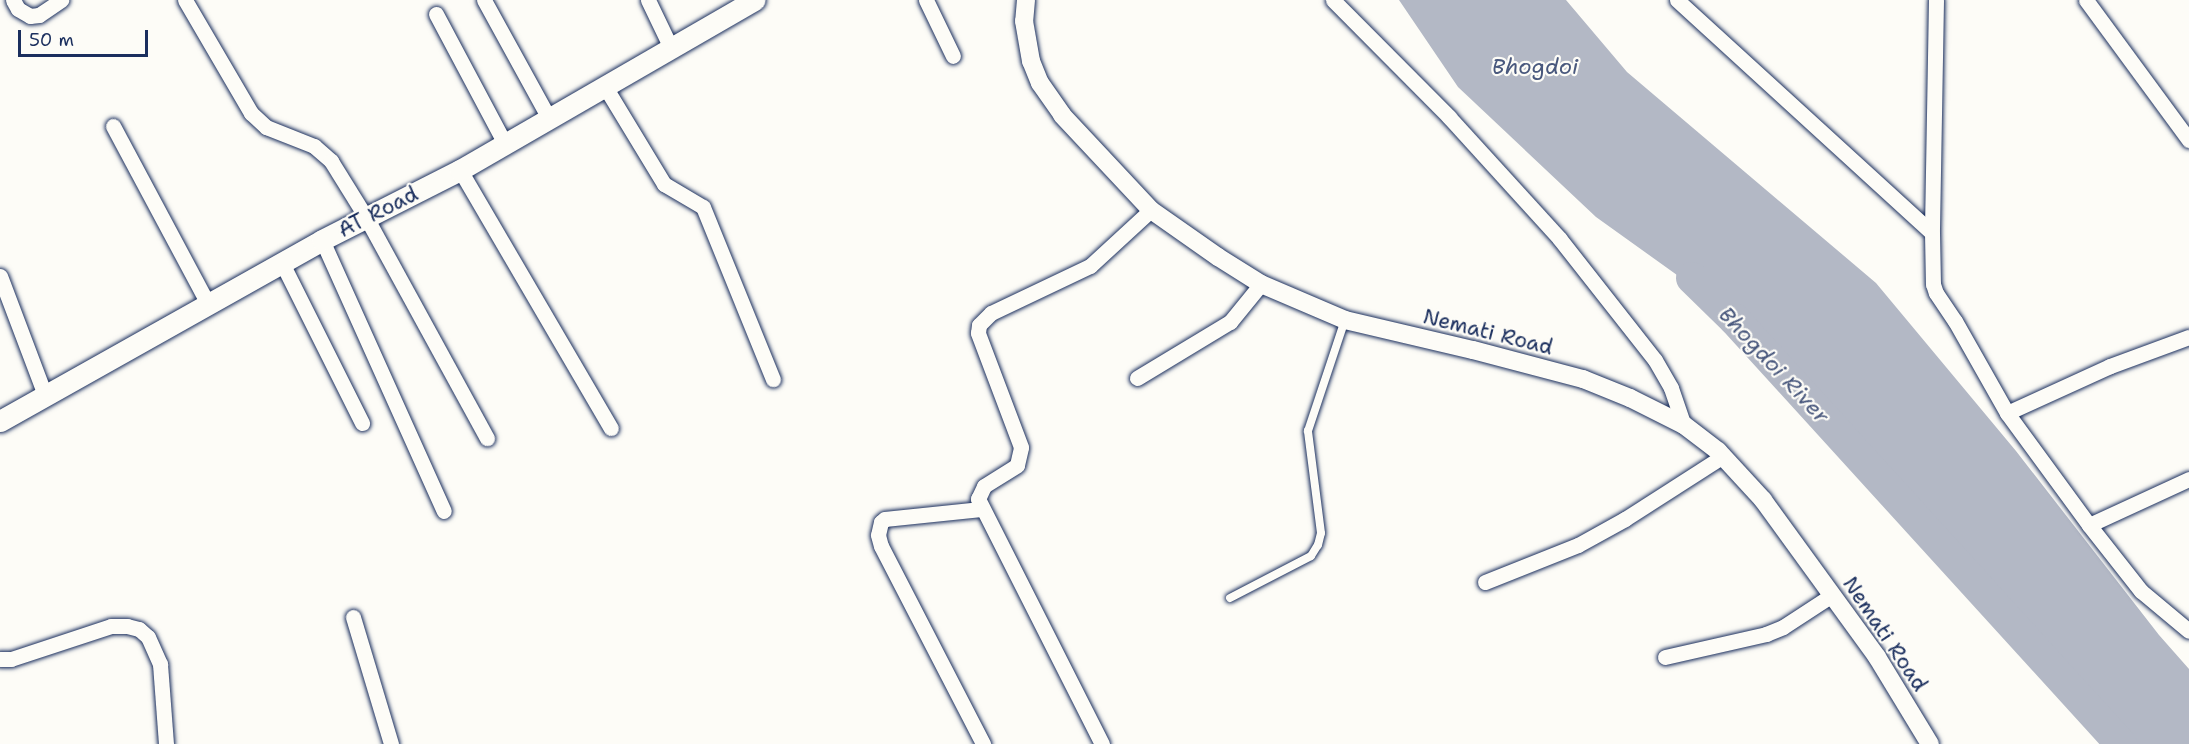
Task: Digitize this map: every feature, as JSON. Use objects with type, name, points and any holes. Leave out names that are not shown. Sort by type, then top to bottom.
[{"type":"main road","name":"AT Road","points":[[0,421],[322,240],[368,219],[460,170],[755,0]]},
{"type":"street","points":[[14,0],[18,9],[30,16],[39,15],[61,0]]},
{"type":"street","points":[[185,0],[251,113],[277,133],[323,152],[368,219],[487,438]]},
{"type":"street","points":[[484,0],[549,118]]},
{"type":"street","points":[[648,0],[671,48]]},
{"type":"street","points":[[926,0],[953,56]]},
{"type":"street","name":"Nemati Road","points":[[1026,0],[1026,37],[1031,61],[1040,83],[1062,115],[1151,210],[1218,258],[1261,284],[1345,320],[1583,379],[1630,398],[1684,425],[1724,456],[1763,500],[1877,657],[1930,744]]},
{"type":"street","points":[[1333,0],[1449,117],[1558,238],[1655,360],[1671,388],[1684,425]]},
{"type":"street","points":[[1677,0],[1932,233]]},
{"type":"street","points":[[1936,0],[1932,233],[1933,284],[1936,293],[1955,321],[2007,413],[2089,525],[2141,591],[2189,631]]},
{"type":"street","points":[[2086,0],[2189,140]]},
{"type":"street","points":[[436,14],[505,144]]},
{"type":"street","points":[[604,85],[664,184],[703,207],[773,380]]},
{"type":"street","points":[[112,126],[208,304]]},
{"type":"street","points":[[460,170],[611,428]]},
{"type":"street","points":[[1102,744],[981,509],[978,499],[979,492],[1017,465],[1022,447],[980,344],[979,325],[991,313],[1090,266],[1151,210]]},
{"type":"street","points":[[322,240],[444,511]]},
{"type":"street","points":[[282,263],[362,423]]},
{"type":"street","points":[[0,276],[45,395]]},
{"type":"street","points":[[1137,378],[1230,322],[1261,284]]},
{"type":"street","points":[[2007,413],[2110,366],[2189,337]]},
{"type":"street","points":[[1485,582],[1578,545],[1625,519],[1724,456]]},
{"type":"street","points":[[2089,525],[2189,479]]},
{"type":"street","points":[[981,509],[885,519],[881,522],[878,535],[881,546],[915,614],[983,744]]},
{"type":"street","points":[[1665,657],[1766,634],[1783,627],[1832,595]]},
{"type":"street","points":[[353,617],[391,744]]},
{"type":"street","points":[[0,659],[11,658],[111,626],[127,626],[139,630],[148,638],[160,664],[166,744]]},
{"type":"lane","points":[[1230,598],[1311,556],[1318,545],[1321,533],[1308,431],[1345,320]]},
{"type":"water","name":"Bhogdoi","points":[[1399,0],[1566,0],[1627,72],[1876,283],[2016,451],[2159,635],[2189,669],[2189,744],[2115,744],[2050,658],[1831,410],[1737,318],[1596,217],[1458,87]]},
{"type":"waterway","name":"Bhogdoi River","points":[[1692,278],[1734,319],[2121,744]]}]
